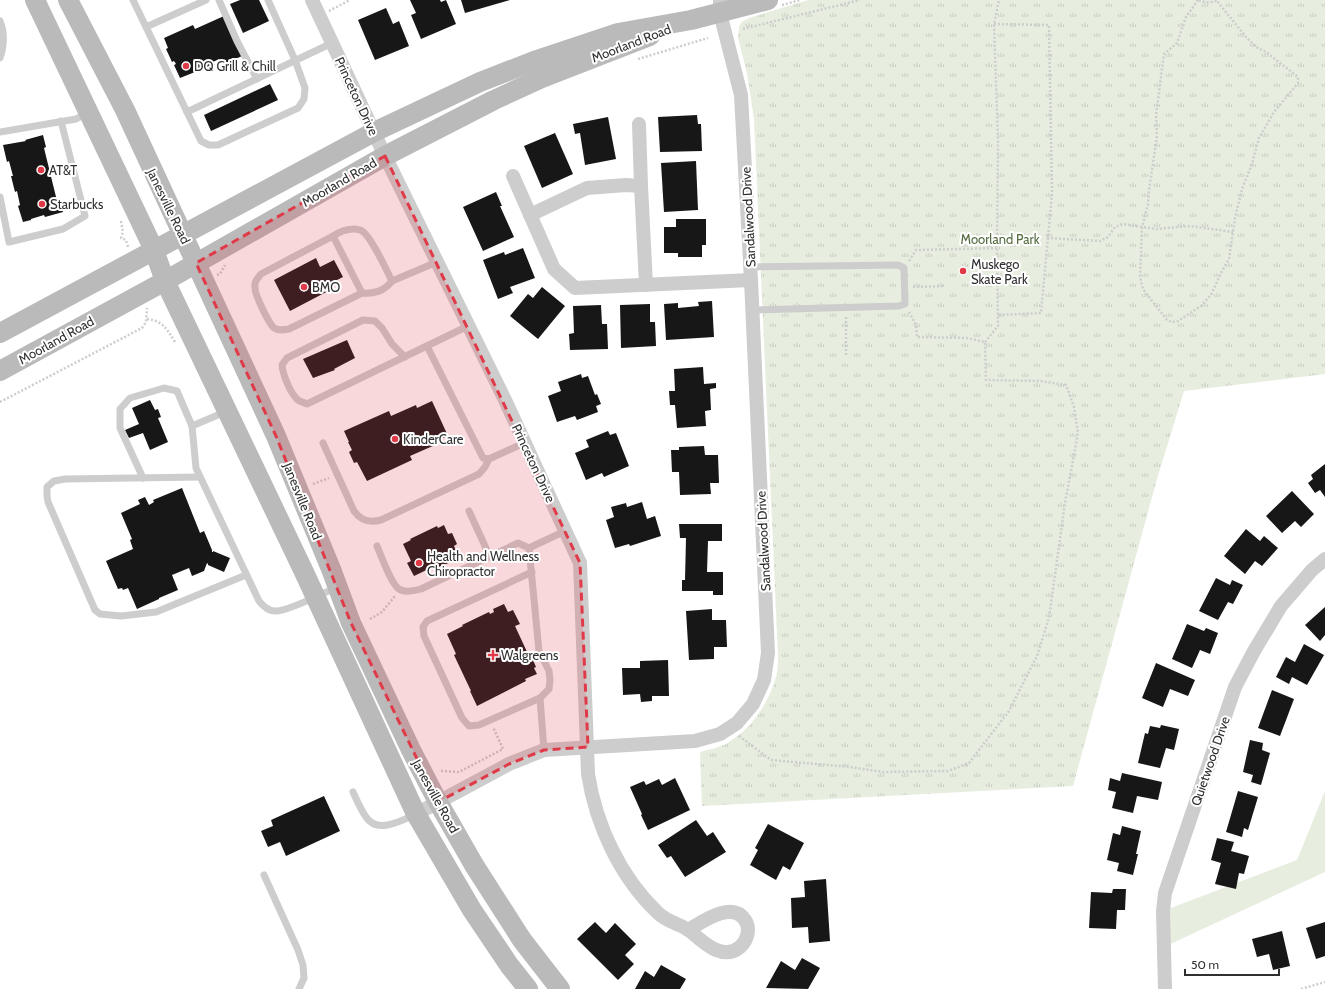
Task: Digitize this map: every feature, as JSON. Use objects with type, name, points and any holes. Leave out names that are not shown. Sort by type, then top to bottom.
[{"type":"main road","name":"Janesville Road","points":[[35,0],[154,250],[165,281],[316,597],[416,814],[472,910],[509,965],[528,989]]},
{"type":"main road","name":"Janesville Road","points":[[68,0],[125,110],[157,182],[184,234],[276,436],[351,623],[408,743],[438,802],[474,864],[522,940],[560,989]]},
{"type":"main road","name":"Moorland Road","points":[[0,371],[165,281],[385,156],[494,100],[542,78],[691,20],[716,4],[768,0]]},
{"type":"main road","name":"Moorland Road","points":[[0,333],[374,132],[480,82],[534,61],[618,33],[691,20]]},
{"type":"street","name":"Princeton Drive","points":[[312,0],[580,563],[588,774],[591,790],[603,830],[627,875],[640,893],[658,914],[672,923],[688,930]]},
{"type":"street","name":"Sandalwood Drive","points":[[416,814],[509,764],[544,750],[695,742],[720,734],[737,723],[753,704],[764,680],[768,653],[751,273],[740,95],[716,4]]},
{"type":"street","points":[[639,124],[646,285]]},
{"type":"street","points":[[512,176],[554,269],[575,288],[646,285],[751,273]]},
{"type":"street","points":[[530,215],[587,188],[641,186]]},
{"type":"street","name":"Quietwood Drive","points":[[1165,989],[1163,911],[1165,893],[1235,687],[1254,651],[1281,606],[1312,570],[1325,559]]},
{"type":"lane","points":[[132,0],[202,140],[209,145],[218,145],[298,108],[304,99],[305,88],[295,60],[268,0]]},
{"type":"lane","points":[[146,27],[206,0]]},
{"type":"lane","points":[[219,0],[237,41],[257,79]]},
{"type":"lane","points":[[0,21],[4,45],[0,58]]},
{"type":"lane","points":[[188,112],[332,43]]},
{"type":"lane","points":[[0,132],[76,119],[89,112]]},
{"type":"lane","points":[[0,197],[9,242],[63,229],[85,216],[61,121]]},
{"type":"lane","points":[[392,281],[368,236],[362,230],[352,229],[333,236],[261,274],[256,280],[255,287],[256,295],[274,328],[289,330],[362,293],[370,294],[380,292],[388,287],[392,281],[437,262]]},
{"type":"lane","points":[[333,236],[362,293]]},
{"type":"lane","points":[[751,273],[898,265],[904,268],[905,287],[905,304],[898,306],[752,310]]},
{"type":"lane","points":[[405,357],[392,344],[382,328],[375,321],[363,320],[287,358],[282,365],[283,374],[294,395],[299,401],[307,404],[405,357],[468,326]]},
{"type":"lane","points":[[427,346],[483,458],[489,459],[524,443]]},
{"type":"lane","points":[[143,478],[120,428],[120,409],[130,398],[164,388],[177,391],[192,426],[196,468],[259,601],[264,607],[274,611],[286,609],[337,587]]},
{"type":"lane","points":[[192,426],[227,412]]},
{"type":"lane","points":[[323,443],[354,511],[359,518],[374,522],[479,474],[489,459]]},
{"type":"lane","points":[[200,477],[65,479],[54,481],[47,487],[46,496],[95,610],[100,614],[121,616],[156,612],[246,575]]},
{"type":"lane","points":[[469,512],[490,557]]},
{"type":"lane","points":[[377,546],[399,590],[411,592],[421,589],[518,543],[530,548],[565,531]]},
{"type":"lane","points":[[530,548],[539,651],[549,671],[549,689],[540,698],[479,725],[469,726],[462,718],[424,636],[423,627],[427,621],[532,572]]},
{"type":"lane","points":[[540,698],[544,750]]},
{"type":"lane","points":[[353,792],[366,818],[374,825],[397,823],[416,814]]},
{"type":"lane","points":[[264,875],[298,950],[303,965],[304,978],[299,989]]},
{"type":"path","points":[[319,16],[350,0]]},
{"type":"path","points":[[743,29],[860,0]]},
{"type":"path","points":[[728,728],[771,760],[850,766],[882,772],[948,770],[969,762],[1009,711],[1037,656],[1048,618],[1065,503],[1078,433],[1074,407],[1066,385],[1040,381],[986,380],[985,342],[998,326],[998,141],[994,24],[998,0]]},
{"type":"path","points":[[1198,0],[1202,2],[1217,1],[1246,37],[1256,47],[1266,52],[1298,77],[1298,83],[1274,112],[1260,138],[1242,189],[1235,218],[1229,259],[1211,295],[1201,306],[1178,321],[1172,322],[1167,320],[1143,289],[1140,277],[1142,228],[1148,204],[1157,136],[1156,115],[1164,54],[1177,43],[1186,18],[1198,0]]},
{"type":"path","points":[[994,24],[1049,25],[1052,194],[1041,313],[998,315]]},
{"type":"path","points":[[637,60],[708,38]]},
{"type":"path","points":[[1047,238],[1100,241],[1108,237],[1115,227],[1123,224],[1156,230],[1190,226],[1233,232]]},
{"type":"path","points":[[904,268],[916,250],[1000,248]]},
{"type":"path","points":[[905,287],[944,286]]},
{"type":"path","points":[[905,304],[916,325],[917,337],[967,338],[985,342]]},
{"type":"path","points":[[0,402],[142,328],[146,322],[147,305]]},
{"type":"path","points":[[846,308],[846,355]]},
{"type":"path","points":[[311,485],[337,474]]},
{"type":"path","points":[[370,619],[382,612],[399,590]]},
{"type":"path","points":[[441,771],[459,772],[503,749],[490,720]]},
{"type":"path","points":[[1301,989],[1325,982]]},
{"type":"highlighted area","points":[[385,156],[580,563],[588,747],[544,750],[509,764],[438,802],[351,623],[276,436],[196,263]]},
{"type":"green space","name":"Moorland Park","points":[[808,0],[1325,0],[1325,374],[1184,391],[1157,479],[1073,786],[702,806],[700,752],[724,745],[750,725],[763,707],[773,687],[778,664],[754,119],[747,73],[738,38],[739,26],[742,22],[749,18]]},
{"type":"green space","points":[[1325,791],[1325,872],[1164,947],[1163,911],[1297,860]]},
{"type":"building","points":[[240,0],[259,0],[269,21],[243,33],[230,4]]},
{"type":"building","points":[[410,0],[440,0],[441,2],[446,0],[456,24],[421,39],[411,15],[416,13]]},
{"type":"building","points":[[461,0],[510,0],[465,13]]},
{"type":"building","points":[[386,8],[393,24],[399,21],[409,46],[375,60],[358,20]]},
{"type":"building","points":[[224,16],[242,56],[222,65],[219,59],[213,62],[215,65],[198,73],[197,69],[194,70],[195,72],[180,78],[174,65],[176,64],[174,61],[172,62],[166,49],[168,48],[164,38],[193,25],[195,29]]},
{"type":"building","points":[[270,84],[278,100],[211,131],[204,115]]},
{"type":"building","points":[[697,115],[698,124],[701,124],[702,151],[660,152],[658,117]]},
{"type":"building","points":[[608,117],[616,159],[585,165],[580,133],[575,134],[573,124]]},
{"type":"building","points":[[555,133],[573,174],[542,188],[524,146]]},
{"type":"building","points":[[43,135],[46,147],[44,148],[57,201],[60,201],[63,212],[45,217],[44,215],[23,222],[18,206],[20,205],[17,191],[15,192],[11,176],[13,176],[9,161],[7,162],[3,145],[26,141],[25,140]]},
{"type":"building","points":[[696,161],[698,210],[664,212],[661,163]]},
{"type":"building","points":[[496,192],[502,206],[500,206],[514,237],[483,251],[463,207]]},
{"type":"building","points":[[676,219],[706,219],[706,245],[702,245],[702,257],[678,257],[678,253],[664,253],[664,227],[676,227]]},
{"type":"building","points":[[523,248],[535,278],[510,287],[513,293],[498,299],[483,260],[504,252],[505,255]]},
{"type":"building","name":"BMO","points":[[316,258],[320,267],[334,260],[343,277],[329,284],[332,289],[290,311],[274,280]]},
{"type":"building","points":[[542,287],[565,306],[538,339],[510,316],[528,294],[533,298]]},
{"type":"building","points":[[712,301],[714,337],[666,340],[664,304],[678,303],[678,308],[699,306],[698,302]]},
{"type":"building","points":[[650,304],[650,322],[655,322],[656,346],[621,348],[620,305]]},
{"type":"building","points":[[601,305],[602,324],[607,324],[608,349],[570,350],[569,334],[574,333],[573,306]]},
{"type":"building","points":[[347,340],[355,358],[334,369],[335,370],[313,378],[303,359]]},
{"type":"building","points":[[703,367],[704,384],[716,383],[716,388],[710,389],[711,410],[705,411],[706,426],[677,428],[675,405],[670,405],[669,391],[675,391],[674,369]]},
{"type":"building","points":[[581,374],[582,378],[588,376],[595,395],[597,394],[601,404],[596,406],[598,412],[577,420],[575,416],[557,422],[548,396],[561,391],[558,382]]},
{"type":"building","points":[[150,400],[155,410],[158,409],[161,417],[158,418],[168,442],[150,450],[143,433],[129,438],[125,430],[139,424],[132,408]]},
{"type":"building","name":"KinderCare","points":[[432,401],[448,436],[433,442],[435,445],[410,456],[412,460],[367,481],[357,462],[354,463],[349,452],[352,450],[344,431],[389,411],[391,416],[416,405],[417,408]]},
{"type":"building","points":[[608,431],[610,435],[616,433],[629,466],[604,477],[602,473],[586,480],[575,453],[589,447],[586,440]]},
{"type":"building","points":[[704,446],[705,455],[718,455],[719,483],[710,483],[711,494],[680,495],[679,472],[672,472],[671,450],[679,450],[679,447]]},
{"type":"building","points":[[1325,464],[1325,497],[1320,490],[1315,493],[1308,483],[1313,479],[1311,475]]},
{"type":"building","points":[[182,488],[200,533],[204,531],[212,552],[213,551],[230,558],[224,572],[208,565],[207,563],[204,571],[192,576],[189,568],[172,575],[178,590],[137,609],[128,588],[123,590],[122,588],[118,589],[106,561],[133,549],[130,540],[132,539],[121,513],[140,504],[138,500],[145,497],[149,505],[154,502],[153,500]]},
{"type":"building","points":[[1292,491],[1314,514],[1301,527],[1295,521],[1282,533],[1266,516]]},
{"type":"building","points":[[642,502],[647,519],[655,516],[661,536],[630,546],[629,544],[615,548],[606,520],[614,517],[611,507],[626,503],[627,507]]},
{"type":"building","points":[[679,524],[722,524],[722,541],[708,541],[707,572],[723,572],[723,595],[713,595],[713,591],[682,591],[682,580],[685,580],[686,538],[680,538]]},
{"type":"building","points":[[444,525],[448,534],[452,533],[457,544],[454,546],[458,555],[449,559],[451,562],[436,568],[435,566],[414,576],[407,563],[411,561],[403,544],[437,526],[438,528]]},
{"type":"building","points":[[1246,529],[1260,541],[1264,536],[1278,548],[1262,566],[1255,561],[1245,574],[1224,556]]},
{"type":"building","points":[[1216,578],[1230,585],[1232,580],[1243,585],[1233,604],[1228,602],[1218,620],[1199,611]]},
{"type":"building","name":"Walgreens","points":[[504,604],[508,612],[513,610],[520,624],[515,626],[528,654],[530,653],[536,667],[534,668],[537,674],[525,679],[526,681],[477,706],[454,655],[456,654],[447,634],[489,612],[490,614],[494,612],[493,609]]},
{"type":"building","points":[[1325,607],[1325,635],[1320,641],[1305,625]]},
{"type":"building","points":[[712,609],[712,620],[726,620],[727,647],[714,647],[714,659],[689,660],[686,611]]},
{"type":"building","points":[[1187,624],[1204,631],[1206,628],[1218,633],[1210,654],[1200,650],[1192,668],[1172,659]]},
{"type":"building","points":[[1304,644],[1324,655],[1307,685],[1292,677],[1289,684],[1276,677],[1286,657],[1295,662]]},
{"type":"building","points":[[668,660],[669,696],[652,696],[652,701],[641,702],[640,694],[623,695],[622,668],[640,668],[640,661]]},
{"type":"building","points":[[1156,663],[1195,680],[1188,696],[1170,689],[1163,707],[1142,698]]},
{"type":"building","points":[[1272,690],[1294,699],[1280,736],[1258,728]]},
{"type":"building","points":[[1161,725],[1179,729],[1174,750],[1166,748],[1160,768],[1138,763],[1145,733],[1148,734],[1150,726],[1160,728]]},
{"type":"building","points":[[1250,740],[1263,743],[1262,750],[1270,753],[1261,785],[1251,782],[1253,775],[1243,772]]},
{"type":"building","points":[[1122,773],[1162,782],[1158,800],[1137,796],[1133,813],[1112,808],[1116,792],[1108,790],[1110,778],[1120,781]]},
{"type":"building","points":[[675,778],[690,810],[648,830],[630,787],[644,781],[646,785],[659,779],[662,785]]},
{"type":"building","points":[[1238,791],[1258,797],[1248,830],[1244,828],[1242,837],[1226,832]]},
{"type":"building","points":[[324,796],[340,831],[286,856],[280,842],[268,847],[261,831],[273,826],[271,820]]},
{"type":"building","points":[[696,820],[707,836],[713,832],[726,852],[685,877],[671,856],[667,858],[658,845]]},
{"type":"building","points":[[768,824],[804,843],[790,870],[783,866],[776,880],[750,865],[758,850],[755,848]]},
{"type":"building","points":[[1122,826],[1141,831],[1133,875],[1117,871],[1119,863],[1107,860],[1113,833],[1120,835]]},
{"type":"building","points":[[1217,838],[1234,842],[1231,851],[1249,856],[1244,874],[1239,873],[1236,889],[1215,884],[1221,863],[1211,860]]},
{"type":"building","points":[[826,879],[830,941],[809,943],[808,927],[792,928],[791,898],[805,897],[804,881]]},
{"type":"building","points":[[1113,889],[1126,889],[1125,910],[1117,910],[1116,929],[1089,928],[1091,892],[1112,893]]},
{"type":"building","points":[[595,922],[606,933],[615,923],[636,944],[625,955],[634,964],[618,980],[577,939]]},
{"type":"building","points":[[1325,922],[1325,956],[1316,959],[1306,928]]},
{"type":"building","points":[[1282,931],[1290,966],[1273,970],[1269,954],[1257,957],[1252,939]]},
{"type":"building","points":[[802,958],[820,968],[808,989],[766,988],[781,961],[795,970]]},
{"type":"building","points":[[661,965],[686,979],[680,989],[635,989],[645,971],[654,977]]},
{"type":"place","name":"DQ Grill & Chill","points":[[186,66]]},
{"type":"place","name":"AT&T","points":[[41,170]]},
{"type":"place","name":"Starbucks","points":[[42,204]]},
{"type":"place","name":"Muskego Skate Park","points":[[963,271]]},
{"type":"place","name":"BMO","points":[[304,287]]},
{"type":"place","name":"KinderCare","points":[[395,439]]},
{"type":"place","name":"Health and Wellness Chiropractor","points":[[419,563]]},
{"type":"place","name":"Walgreens","points":[[493,655]]}]
